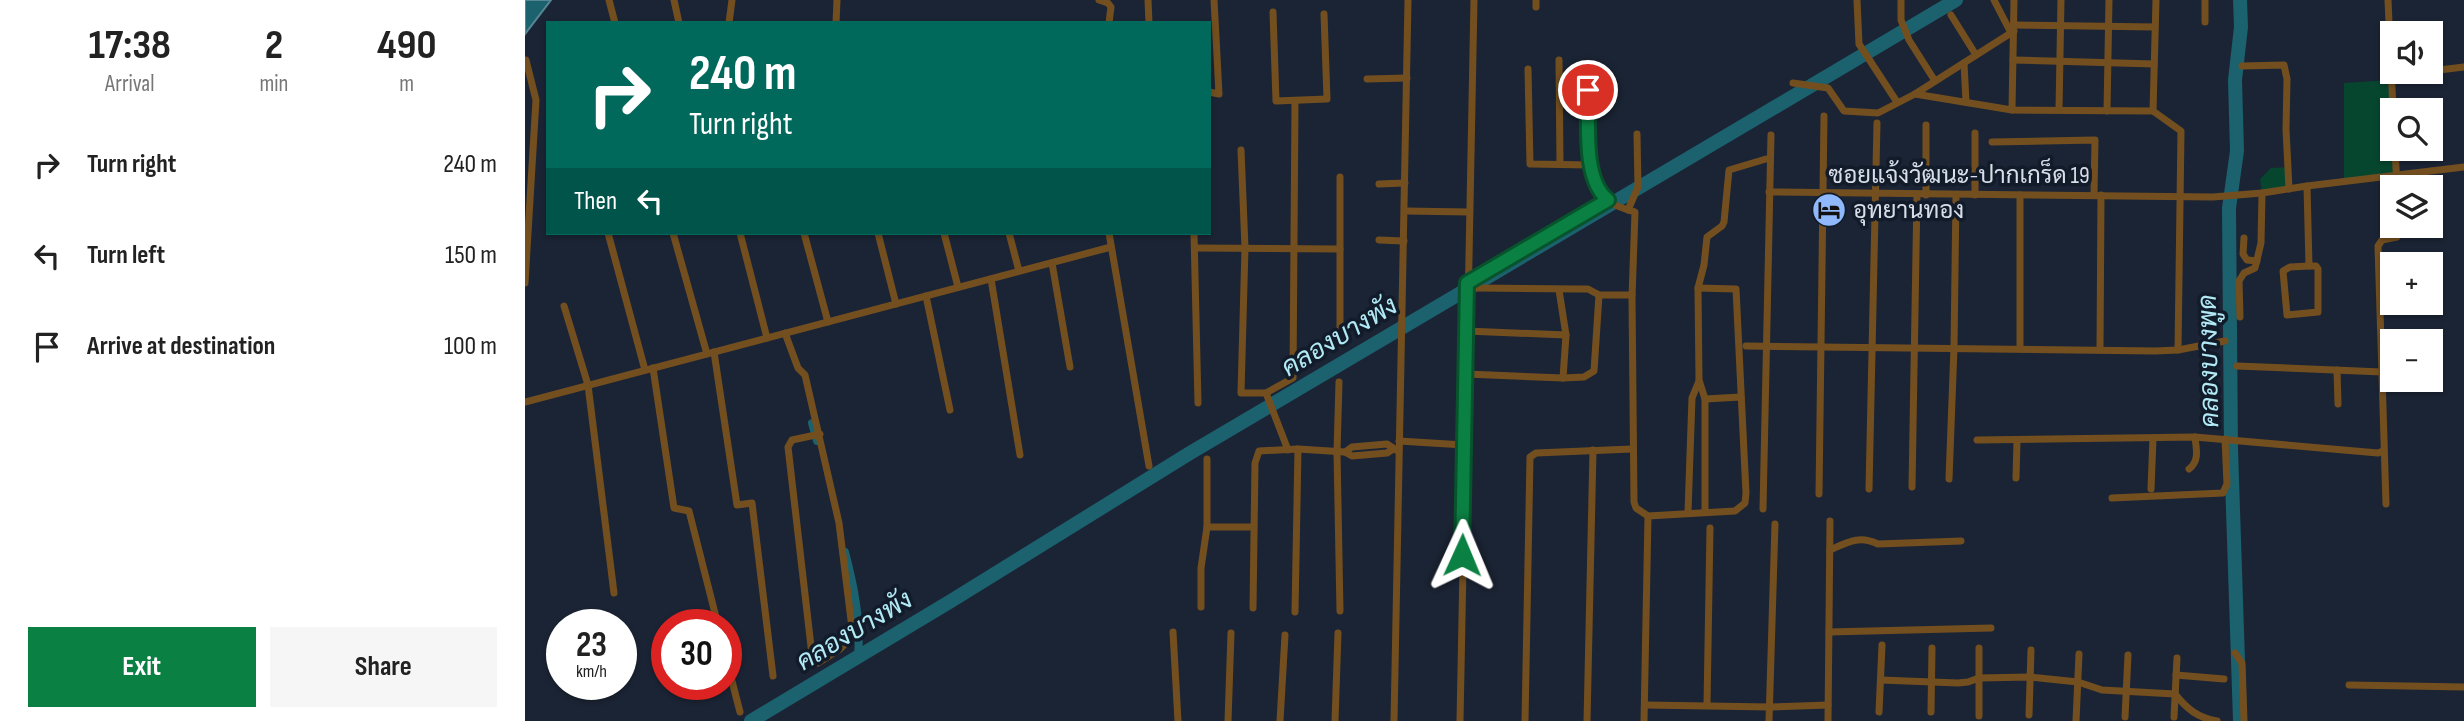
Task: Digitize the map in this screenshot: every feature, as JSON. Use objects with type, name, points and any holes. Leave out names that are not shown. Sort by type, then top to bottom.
[{"type":"street","points":[[609,0],[614,21]]},
{"type":"street","points":[[674,0],[679,21]]},
{"type":"street","points":[[729,21],[732,0]]},
{"type":"street","points":[[836,21],[837,0]]},
{"type":"street","points":[[1100,0],[1110,5],[1109,21]]},
{"type":"street","points":[[1148,0],[1149,21]]},
{"type":"street","points":[[1211,92],[1219,93],[1214,0]]},
{"type":"street","points":[[1394,721],[1396,450],[1399,441],[1408,0]]},
{"type":"street","points":[[1459,721],[1473,0]]},
{"type":"street","points":[[1857,0],[1859,44],[1897,103]]},
{"type":"street","points":[[1901,0],[1901,20],[1909,40],[1935,81]]},
{"type":"street","points":[[1994,0],[2013,30]]},
{"type":"street","points":[[2012,110],[2014,0]]},
{"type":"street","points":[[2059,110],[2061,0]]},
{"type":"street","points":[[2107,111],[2109,0]]},
{"type":"street","points":[[2153,111],[2156,0]]},
{"type":"street","points":[[2205,0],[2205,22]]},
{"type":"street","points":[[2388,0],[2389,21]]},
{"type":"street","points":[[1273,12],[1276,101],[1295,102],[1327,99],[1324,14]]},
{"type":"street","points":[[1951,15],[1976,55]]},
{"type":"street","points":[[1793,83],[1828,88],[1844,111],[1878,113],[1915,94],[2013,30],[2061,26],[2155,27]]},
{"type":"street","points":[[525,283],[536,100],[526,60]]},
{"type":"street","points":[[1559,60],[1560,164]]},
{"type":"street","points":[[2013,60],[2154,64]]},
{"type":"street","points":[[1964,63],[1966,102]]},
{"type":"street","points":[[1588,65],[1590,165],[1599,193],[1615,206],[1635,212],[1632,295],[1634,502],[1636,508],[1648,516],[1688,512],[1735,512],[1745,503],[1736,289],[1697,288]]},
{"type":"street","points":[[2242,66],[2284,65],[2287,79],[2289,189]]},
{"type":"street","points":[[2443,70],[2464,67]]},
{"type":"street","points":[[1528,69],[1530,164],[1590,165]]},
{"type":"street","points":[[1367,79],[1407,78]]},
{"type":"street","points":[[1915,94],[2012,110],[2153,111],[2181,131],[2178,350]]},
{"type":"street","points":[[1241,150],[1245,248],[1241,393],[1266,393],[1293,379],[1295,102]]},
{"type":"street","points":[[1819,494],[1824,116]]},
{"type":"street","points":[[1869,489],[1877,123]]},
{"type":"street","points":[[1926,125],[1926,195]]},
{"type":"street","points":[[1975,133],[1975,195]]},
{"type":"street","points":[[1628,210],[1639,185],[1637,134]]},
{"type":"street","points":[[1763,509],[1771,135]]},
{"type":"street","points":[[1992,142],[2095,140],[2100,350]]},
{"type":"street","points":[[1705,512],[1705,399],[1699,380],[1697,288],[1704,265],[1707,237],[1724,222],[1729,170],[1766,159]]},
{"type":"street","points":[[2395,161],[2396,174]]},
{"type":"street","name":"ซอยแจ้งวัฒนะ-ปากเกร็ด 19","points":[[1769,192],[2213,197],[2464,167]]},
{"type":"street","points":[[1340,344],[1341,177]]},
{"type":"street","points":[[1379,184],[1405,183]]},
{"type":"street","points":[[2308,186],[2309,266]]},
{"type":"street","points":[[2240,317],[2239,282],[2244,273],[2255,268],[2257,261],[2262,230],[2262,193]]},
{"type":"street","points":[[1912,487],[1917,194]]},
{"type":"street","points":[[1949,479],[1956,195]]},
{"type":"street","points":[[2020,195],[2020,349]]},
{"type":"street","points":[[1467,283],[1608,200]]},
{"type":"street","points":[[1405,211],[1469,212]]},
{"type":"street","points":[[609,235],[649,369],[674,508],[689,511],[714,609]]},
{"type":"street","points":[[674,235],[710,353],[737,505],[752,503],[773,676]]},
{"type":"street","points":[[741,235],[767,338]]},
{"type":"street","points":[[805,235],[828,322]]},
{"type":"street","points":[[879,235],[896,304]]},
{"type":"street","points":[[945,235],[958,288]]},
{"type":"street","points":[[1010,235],[1019,271]]},
{"type":"street","points":[[1109,235],[1149,467]]},
{"type":"street","points":[[1195,235],[1198,403]]},
{"type":"street","points":[[2381,329],[2378,246],[2382,240],[2392,238]]},
{"type":"street","points":[[2244,239],[2243,254],[2247,260],[2257,261]]},
{"type":"street","points":[[1379,240],[1404,241]]},
{"type":"street","points":[[525,402],[1111,247]]},
{"type":"street","points":[[1196,248],[1340,249]]},
{"type":"street","points":[[1052,263],[1070,367]]},
{"type":"street","points":[[2309,266],[2316,266],[2318,270],[2318,313],[2287,315],[2283,271],[2290,267],[2309,266]]},
{"type":"street","points":[[991,279],[1020,455]]},
{"type":"street","points":[[1477,288],[1588,289],[1599,295],[1632,295]]},
{"type":"street","points":[[1559,290],[1566,335],[1563,378]]},
{"type":"street","points":[[1466,374],[1584,377],[1594,371],[1599,295]]},
{"type":"street","points":[[926,296],[950,410]]},
{"type":"street","points":[[564,306],[588,385],[614,593]]},
{"type":"street","points":[[1466,331],[1566,335]]},
{"type":"street","points":[[786,333],[798,368],[805,375],[820,434],[839,523],[853,636],[840,649],[818,663],[812,655],[788,447],[792,440],[820,434]]},
{"type":"street","points":[[1746,346],[2178,350],[2225,341]]},
{"type":"street","points":[[2237,366],[2380,372]]},
{"type":"street","points":[[2337,370],[2338,404]]},
{"type":"street","points":[[1688,512],[1692,398],[1699,380]]},
{"type":"street","points":[[1339,382],[1340,611]]},
{"type":"street","points":[[2382,392],[2386,504]]},
{"type":"street","points":[[1266,393],[1288,450]]},
{"type":"street","points":[[1705,399],[1741,397]]},
{"type":"street","points":[[1977,440],[2195,437],[2378,453],[2383,451]]},
{"type":"street","points":[[2189,469],[2196,457],[2195,437]]},
{"type":"street","points":[[2151,489],[2153,438]]},
{"type":"street","points":[[2112,498],[2223,493],[2227,488],[2231,439]]},
{"type":"street","points":[[1399,441],[1464,444]]},
{"type":"street","points":[[2017,441],[2017,478]]},
{"type":"street","points":[[1254,608],[1255,457],[1259,451],[1298,449],[1341,452],[1352,447],[1387,444],[1396,450]]},
{"type":"street","points":[[1295,612],[1298,449]]},
{"type":"street","points":[[1525,721],[1528,461],[1536,453],[1632,449]]},
{"type":"street","points":[[1587,721],[1593,450]]},
{"type":"street","points":[[1201,607],[1201,568],[1207,527],[1207,459]]},
{"type":"street","points":[[1644,721],[1648,516]]},
{"type":"street","points":[[1828,721],[1830,521]]},
{"type":"street","points":[[1769,721],[1775,524]]},
{"type":"street","points":[[1207,527],[1254,527]]},
{"type":"street","points":[[1707,705],[1710,528]]},
{"type":"street","points":[[1830,550],[1856,539],[1867,539],[1878,544],[1961,541]]},
{"type":"street","points":[[1829,632],[1991,628]]},
{"type":"street","points":[[1173,632],[1178,721]]},
{"type":"street","points":[[1228,721],[1231,633]]},
{"type":"street","points":[[1335,721],[1338,633]]},
{"type":"street","points":[[1280,721],[1285,635]]},
{"type":"street","points":[[1879,712],[1882,645]]},
{"type":"street","points":[[1931,712],[1932,648]]},
{"type":"street","points":[[1979,648],[1979,716]]},
{"type":"street","points":[[2029,715],[2031,650]]},
{"type":"street","points":[[2235,653],[2242,663],[2245,721]]},
{"type":"street","points":[[2076,721],[2079,654]]},
{"type":"street","points":[[2125,717],[2128,655]]},
{"type":"street","points":[[2174,717],[2177,658]]},
{"type":"street","points":[[2175,675],[2224,679]]},
{"type":"street","points":[[1881,680],[1931,683],[2030,677],[2078,682],[2102,690],[2175,694],[2187,709],[2208,720],[2217,721]]},
{"type":"street","points":[[2349,685],[2464,687]]},
{"type":"street","points":[[737,700],[740,712]]},
{"type":"street","points":[[1644,705],[1828,705]]},
{"type":"green space","points":[[2380,81],[2380,84],[2390,84],[2391,98],[2380,98],[2380,161],[2396,161],[2400,175],[2344,179],[2344,83]]},
{"type":"green space","points":[[2291,167],[2291,190],[2262,193],[2260,179],[2271,168]]},
{"type":"water","points":[[525,0],[551,0],[525,34]]},
{"type":"waterway","name":"คลองบางพัง","points":[[751,721],[1190,453],[1956,0]]},
{"type":"waterway","name":"คลองบางพูด","points":[[2240,0],[2241,27],[2235,80],[2237,151],[2229,208],[2231,449],[2240,721]]},
{"type":"waterway","points":[[812,423],[817,441]]},
{"type":"waterway","points":[[845,552],[856,604],[858,656]]},
{"type":"place","name":"อุทยานทอง","points":[[1829,210]]},
{"type":"route","points":[[1462,555],[1467,283],[1608,200],[1599,193],[1590,165],[1588,90]]}]
